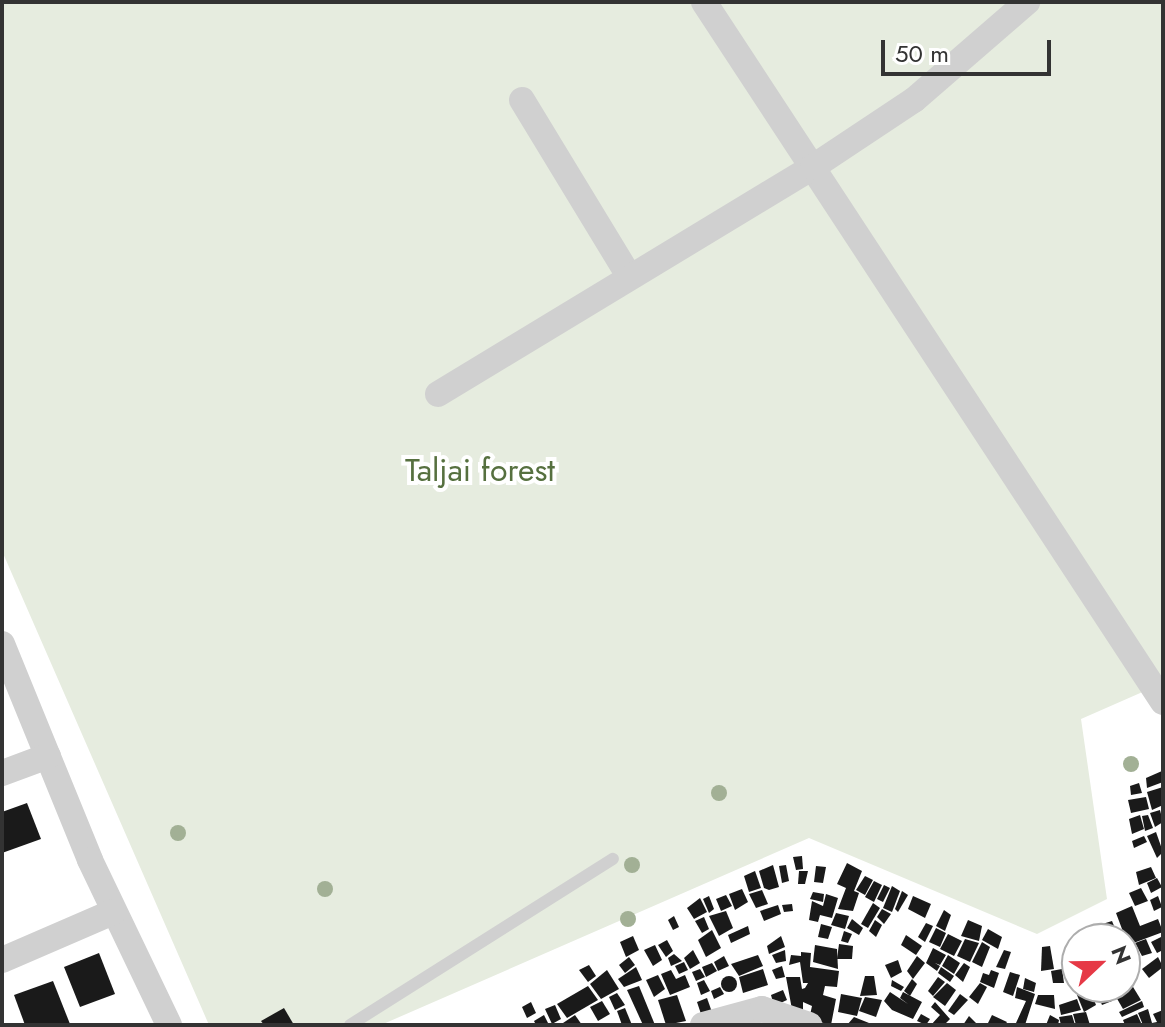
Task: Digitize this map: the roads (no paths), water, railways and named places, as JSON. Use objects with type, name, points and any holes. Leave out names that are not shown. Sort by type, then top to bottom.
[{"type":"street","points":[[704,2],[1163,702]]},
{"type":"street","points":[[438,394],[813,167],[914,100],[1027,2]]},
{"type":"street","points":[[522,100],[629,276]]},
{"type":"street","points":[[2,644],[8,675],[48,756],[113,912],[169,1025]]},
{"type":"street","points":[[2,773],[48,756]]},
{"type":"street","points":[[2,960],[113,912]]},
{"type":"street","points":[[703,1025],[762,1009],[809,1025]]},
{"type":"lane","points":[[350,1025],[613,859]]},
{"type":"park label","name":"Taljai forest","points":[[480,470]]}]
